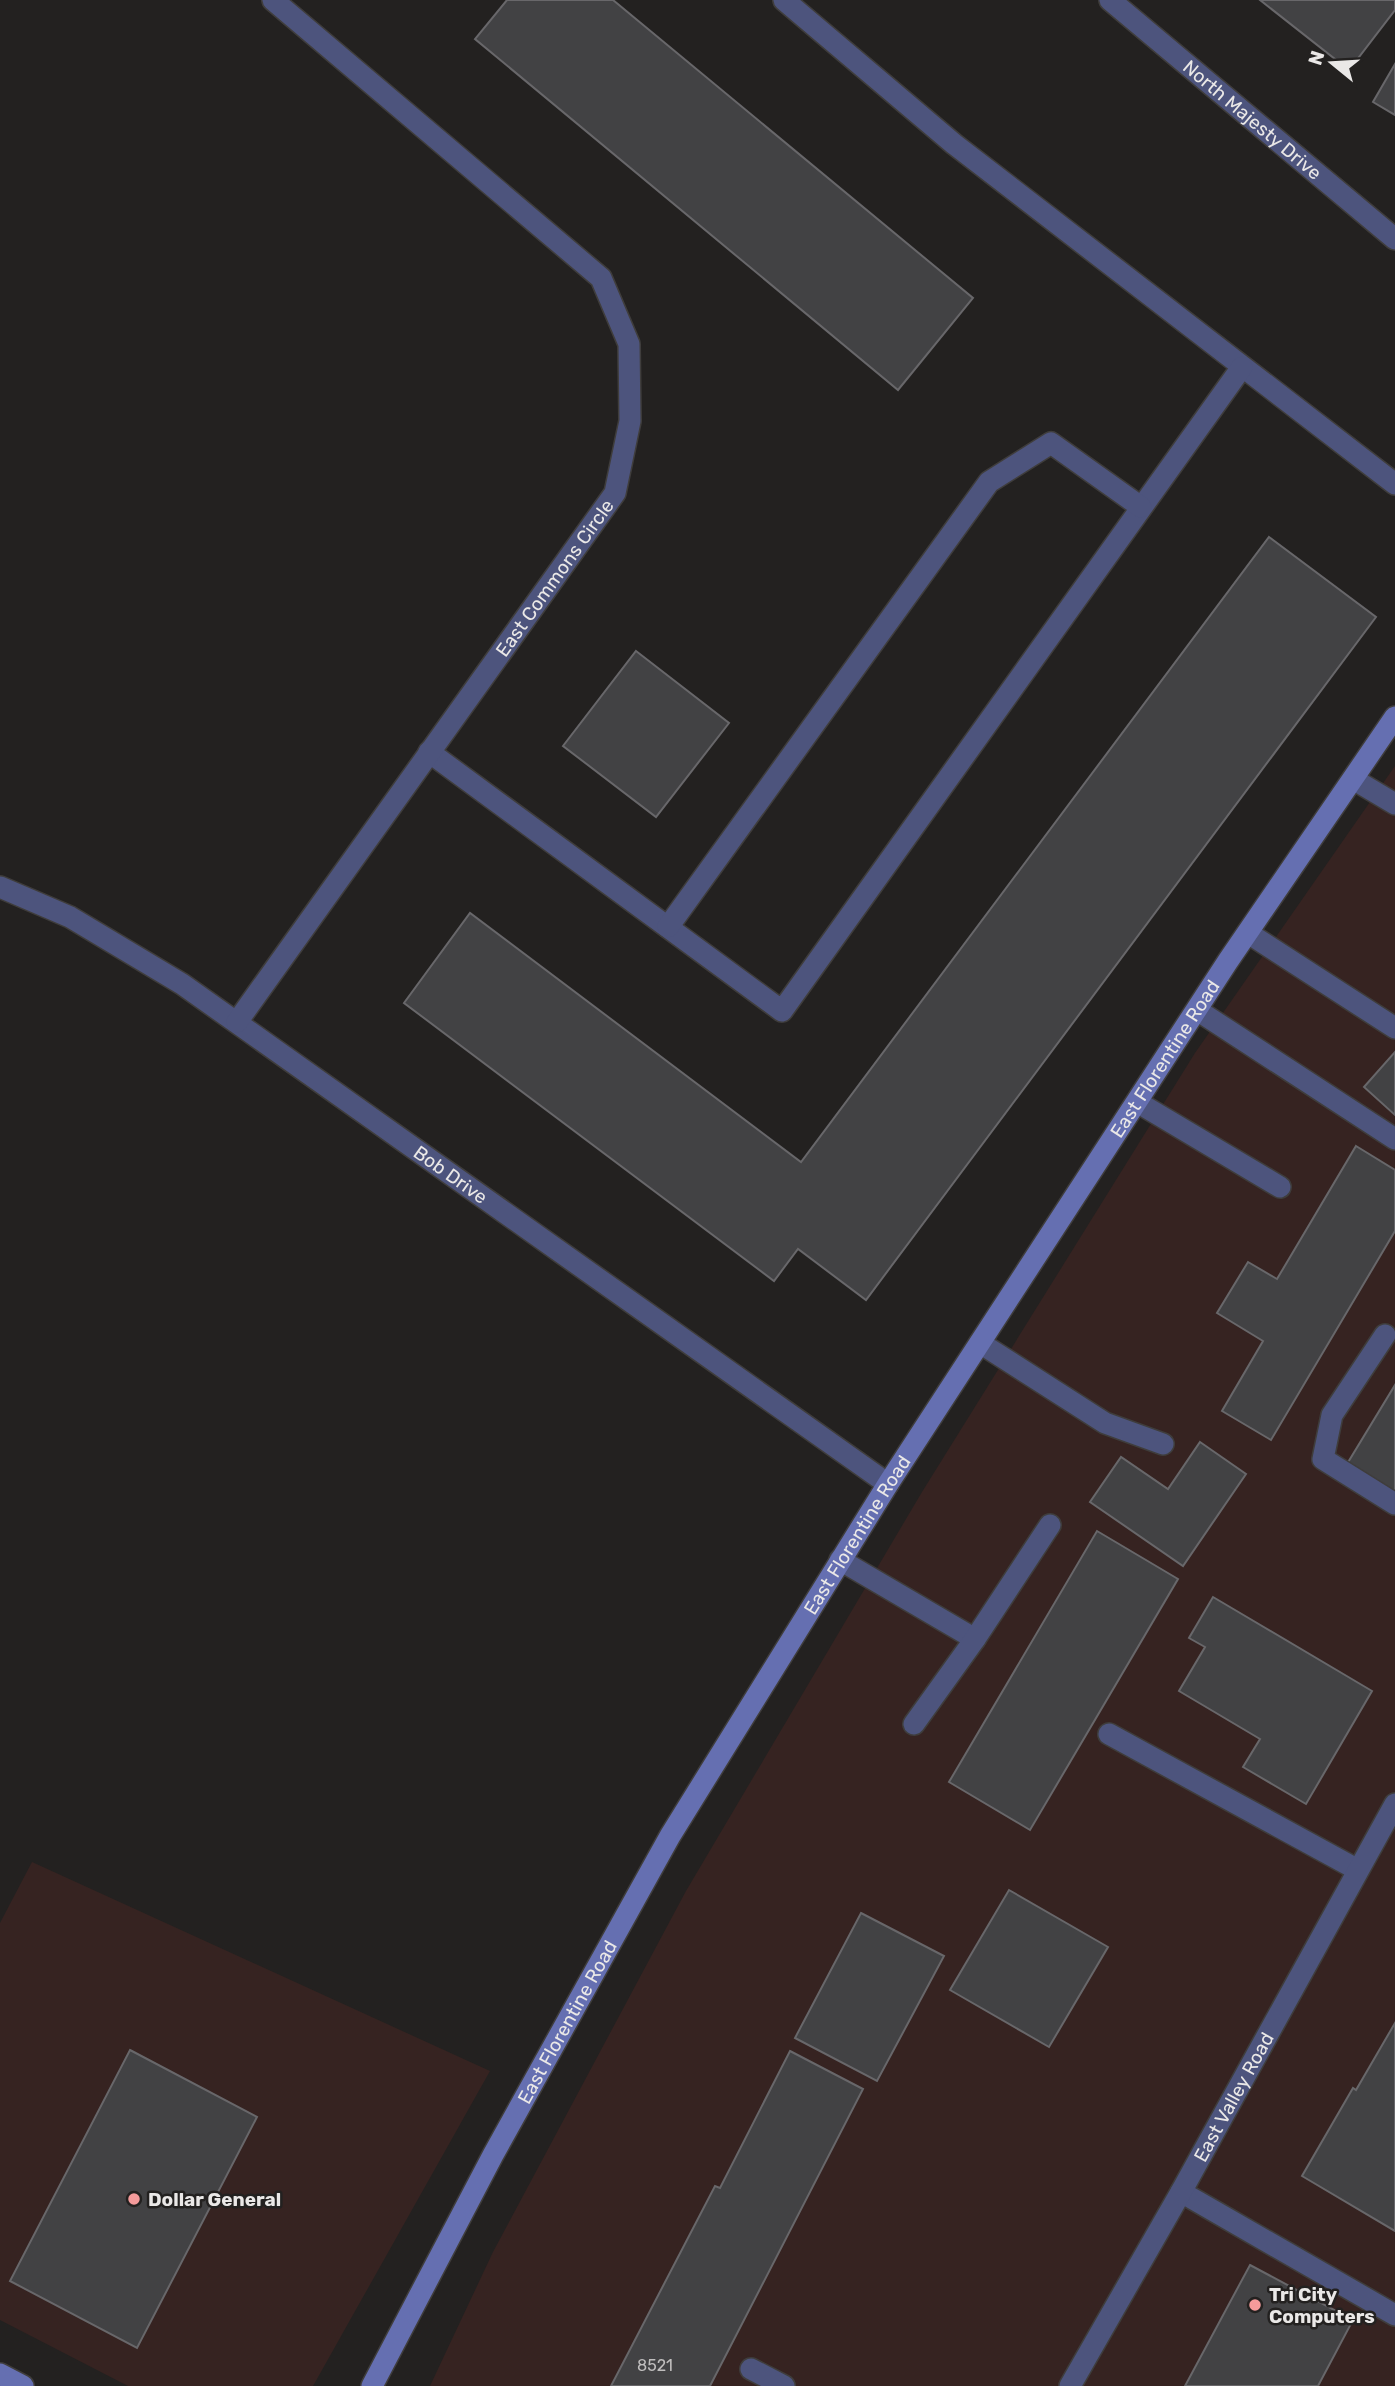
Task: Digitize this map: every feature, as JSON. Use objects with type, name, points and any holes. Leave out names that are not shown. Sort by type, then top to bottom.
[{"type":"street","name":"East Commons Circle","points":[[236,1022],[615,493],[630,421],[629,345],[601,278],[273,0]]},
{"type":"street","points":[[784,0],[954,144],[1395,485]]},
{"type":"street","name":"North Majesty Drive","points":[[1110,0],[1395,239]]},
{"type":"street","points":[[429,752],[782,1011],[1242,367]]},
{"type":"street","points":[[668,927],[989,482],[1051,443],[1141,507]]},
{"type":"street","name":"East Florentine Road","points":[[372,2386],[493,2155],[670,1836],[888,1484],[1197,1010],[1395,717]]},
{"type":"street","points":[[1353,779],[1395,804]]},
{"type":"street","name":"Bob Drive","points":[[0,887],[70,917],[182,984],[888,1484]]},
{"type":"street","points":[[1248,933],[1395,1028]]},
{"type":"street","points":[[1197,1010],[1395,1139]]},
{"type":"street","points":[[1137,1102],[1280,1187]]},
{"type":"street","points":[[1385,1335],[1332,1415],[1323,1459],[1395,1504]]},
{"type":"street","points":[[980,1343],[1105,1423],[1163,1444]]},
{"type":"street","points":[[914,1724],[1051,1525]]},
{"type":"street","points":[[840,1560],[975,1639]]},
{"type":"street","points":[[1109,1734],[1358,1870]]},
{"type":"street","name":"East Valley Road","points":[[1070,2386],[1181,2192],[1395,1804]]},
{"type":"street","points":[[1181,2192],[1395,2315]]},
{"type":"street","points":[[751,2369],[784,2386]]},
{"type":"street","points":[[0,2374],[23,2386]]},
{"type":"shaded area","points":[[1395,766],[1395,2386],[430,2386],[493,2252],[686,1891],[922,1492],[1195,1053]]},
{"type":"shaded area","points":[[32,1862],[490,2071],[313,2386],[128,2386],[0,2320],[0,1923]]},
{"type":"building","points":[[507,0],[613,0],[973,298],[898,390],[475,39]]},
{"type":"building","points":[[1260,0],[1395,0],[1395,10],[1349,70]]},
{"type":"building","points":[[1395,64],[1395,115],[1373,102]]},
{"type":"building","points":[[1269,537],[1376,617],[866,1300],[798,1249],[774,1281],[404,1003],[470,913],[801,1162]]},
{"type":"building","points":[[636,651],[729,723],[656,817],[563,746]]},
{"type":"building","points":[[1395,1052],[1395,1115],[1364,1087]]},
{"type":"building","points":[[1356,1146],[1395,1170],[1395,1231],[1271,1440],[1222,1411],[1263,1341],[1217,1313],[1248,1262],[1277,1279]]},
{"type":"building","points":[[1395,1385],[1395,1494],[1347,1464]]},
{"type":"building","points":[[1200,1442],[1246,1474],[1183,1566],[1090,1502],[1121,1457],[1168,1489]]},
{"type":"building","points":[[1097,1531],[1178,1579],[1030,1830],[949,1782]]},
{"type":"building","points":[[1213,1597],[1372,1691],[1306,1804],[1243,1767],[1260,1739],[1179,1691],[1205,1647],[1189,1638]]},
{"type":"building","points":[[1009,1890],[1108,1947],[1049,2047],[950,1990]]},
{"type":"building","points":[[861,1913],[944,1956],[877,2081],[795,2038]]},
{"type":"building","points":[[1395,2023],[1395,2231],[1302,2176],[1353,2088],[1356,2090]]},
{"type":"building","name":"Dollar General","points":[[130,2050],[257,2117],[137,2348],[10,2281]]},
{"type":"building","points":[[790,2051],[863,2089],[710,2386],[611,2386],[715,2186],[720,2188]]},
{"type":"building","points":[[1250,2265],[1353,2320],[1318,2386],[1185,2386]]},
{"type":"place","name":"Dollar General","points":[[134,2199]]},
{"type":"place","name":"Tri City Computers","points":[[1255,2305]]}]
